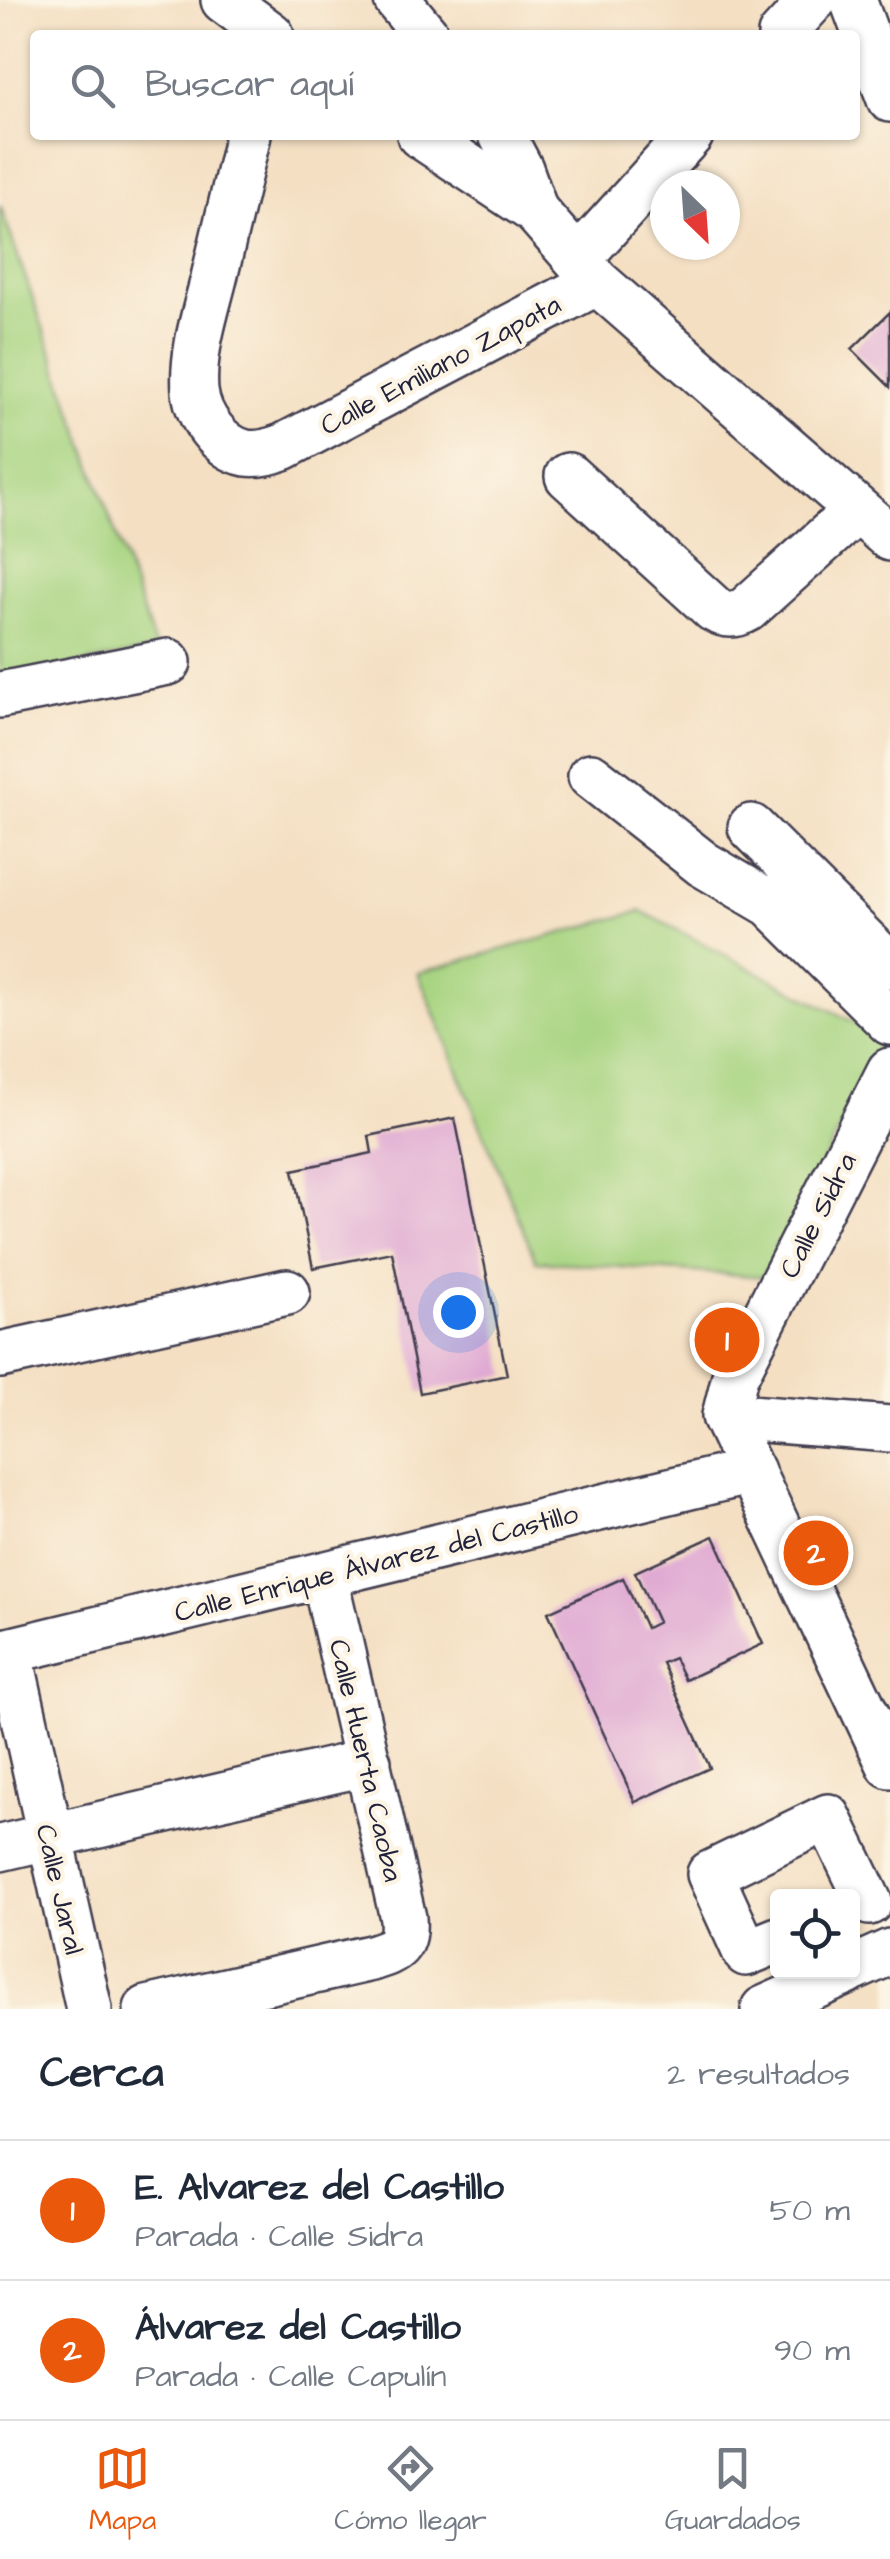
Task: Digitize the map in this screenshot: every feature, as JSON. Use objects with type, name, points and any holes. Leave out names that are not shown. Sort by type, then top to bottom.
[{"type":"street","points":[[224,0],[265,30]]},
{"type":"street","points":[[273,30],[279,0]]},
{"type":"street","points":[[396,0],[422,30]]},
{"type":"street","points":[[786,30],[813,0]]},
{"type":"street","points":[[853,0],[890,99]]},
{"type":"street","name":"Calle Emiliano Zapata","points":[[247,140],[200,338],[196,396],[203,417],[219,439],[243,453],[264,454],[284,447],[587,270],[686,140]]},
{"type":"street","points":[[427,140],[535,212],[587,270],[874,524],[747,609],[730,615],[714,609],[568,476]]},
{"type":"street","points":[[505,140],[535,212]]},
{"type":"street","points":[[0,695],[168,662]]},
{"type":"street","points":[[592,776],[703,864],[771,904],[890,1022]]},
{"type":"street","points":[[752,827],[890,966]]},
{"type":"street","name":"Calle Sidra","points":[[725,1416],[735,1376],[890,1071]]},
{"type":"street","points":[[0,1355],[287,1292]]},
{"type":"street","points":[[725,1416],[890,1429]]},
{"type":"street","points":[[725,1416],[890,1765]]},
{"type":"street","name":"Calle Enrique Álvarez del Castillo","points":[[4,1652],[752,1471]]},
{"type":"street","name":"Calle Huerta Caoba","points":[[147,2009],[371,1958],[389,1953],[401,1944],[403,1918],[324,1575]]},
{"type":"street","name":"Calle Jaral","points":[[4,1652],[89,2009]]},
{"type":"street","points":[[0,1848],[368,1762]]},
{"type":"street","points":[[770,1944],[746,1954],[710,1874],[828,1817],[870,1901]]},
{"type":"street","points":[[860,1966],[890,1952]]},
{"type":"street","points":[[764,2009],[830,1979]]},
{"type":"green space","points":[[0,205],[156,649],[0,680]]},
{"type":"green space","points":[[641,911],[884,1038],[767,1277],[536,1261],[418,973]]},
{"type":"building","points":[[890,312],[890,387],[852,349]]},
{"type":"building","points":[[455,1118],[507,1375],[420,1393],[392,1252],[313,1268],[293,1170],[372,1153],[369,1136]]},
{"type":"building","points":[[714,1536],[763,1644],[685,1680],[674,1658],[662,1663],[710,1768],[635,1802],[548,1612],[623,1578],[646,1628],[658,1622],[635,1572]]},
{"type":"place","name":"E. Alvarez del Castillo","points":[[727,1340]]},
{"type":"place","name":"Álvarez del Castillo","points":[[816,1553]]}]
